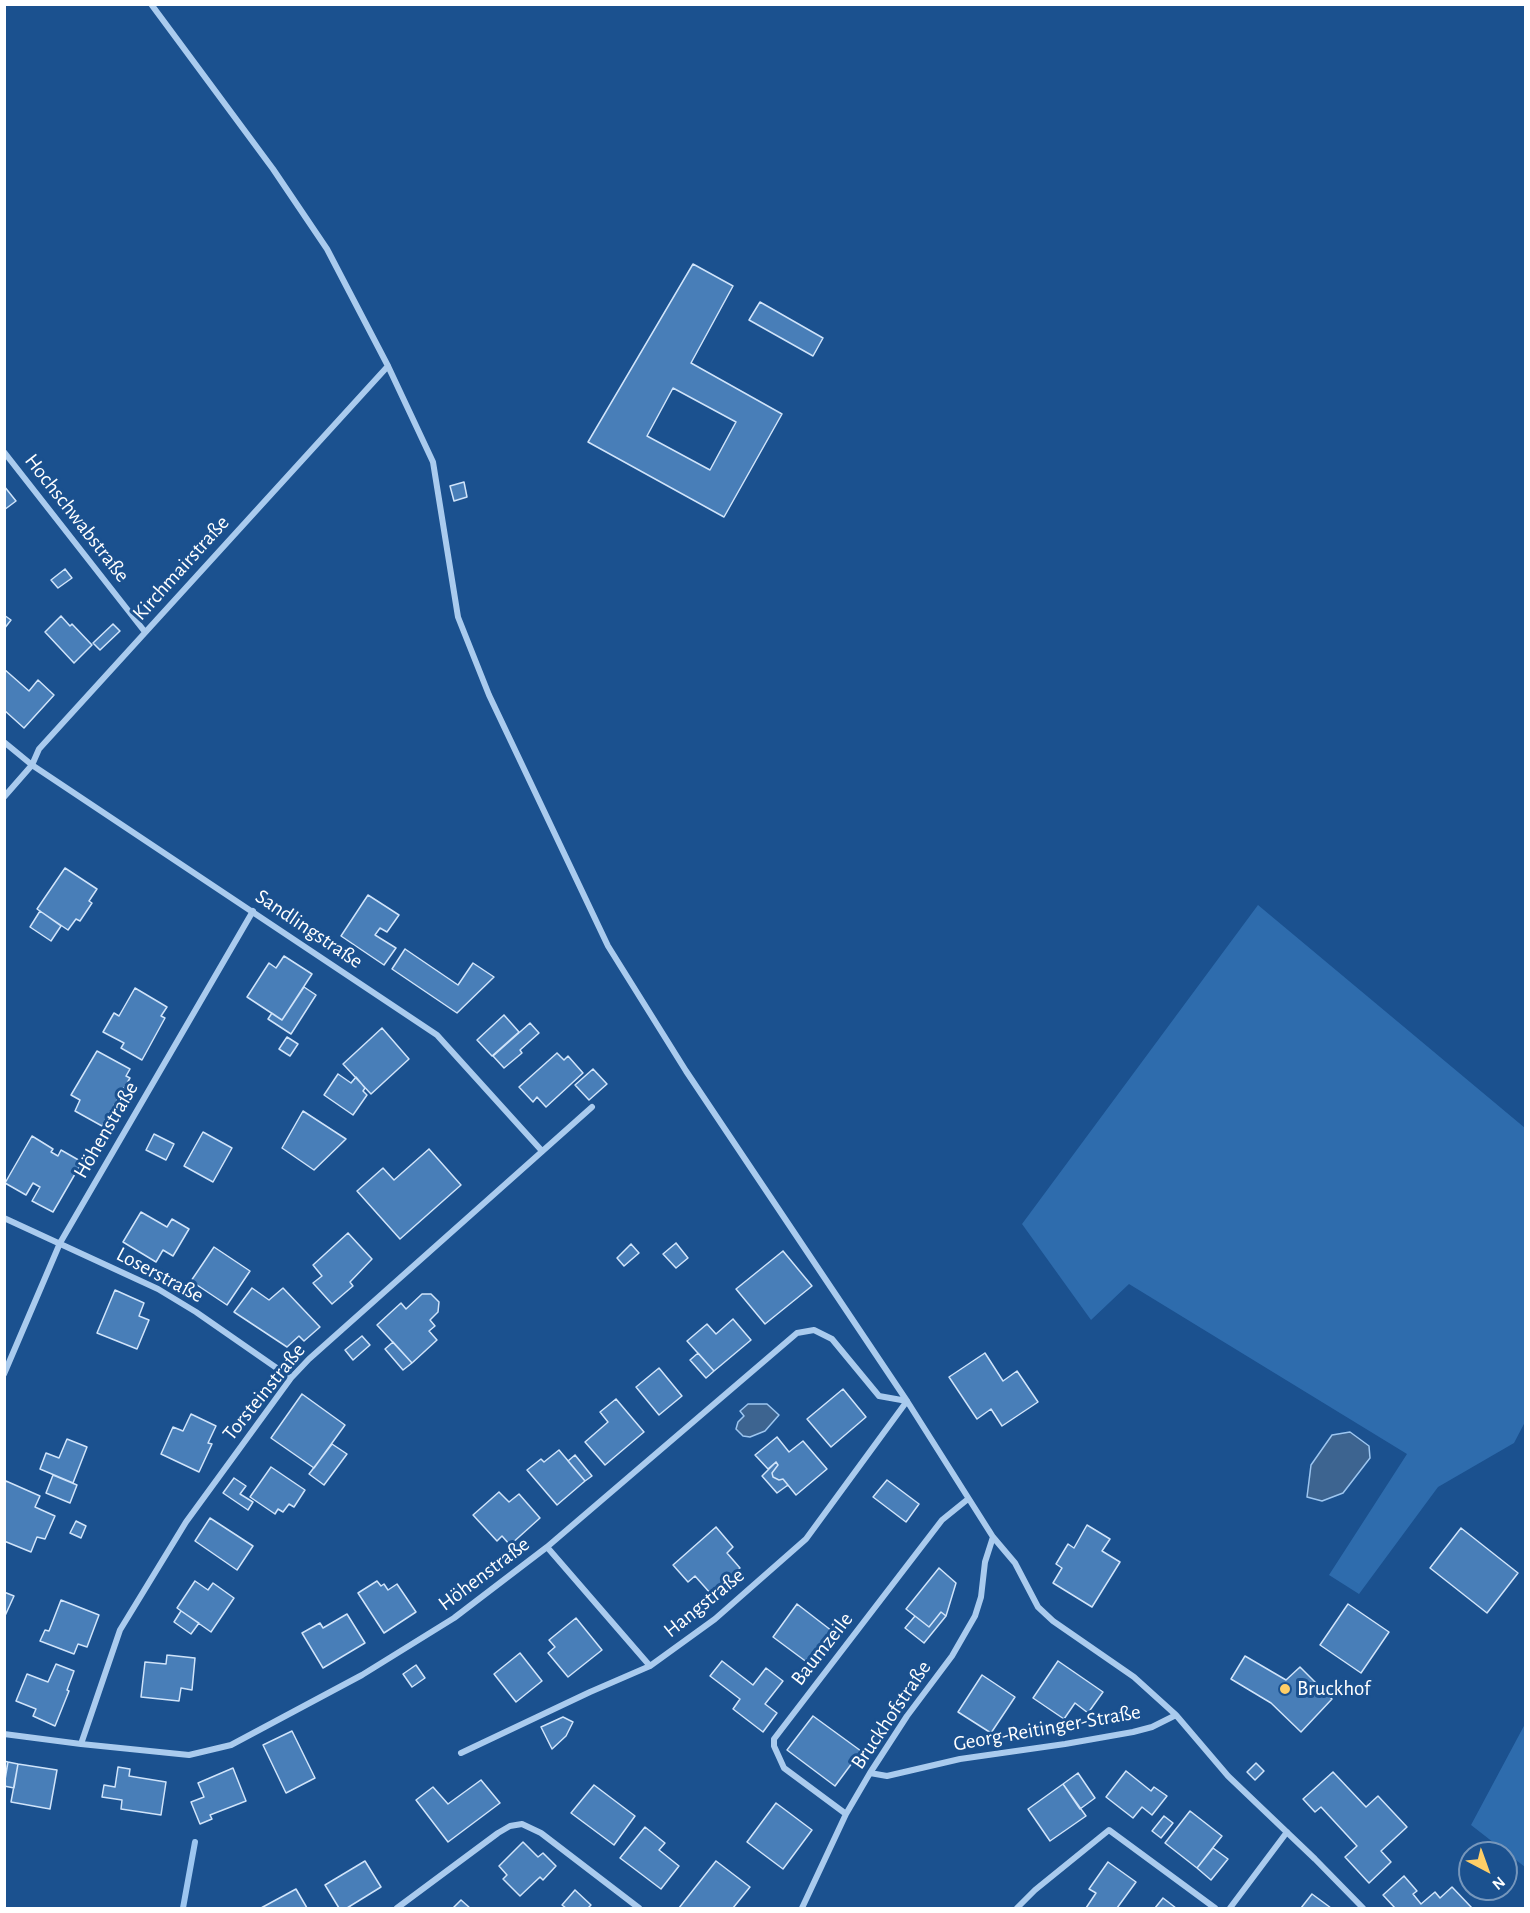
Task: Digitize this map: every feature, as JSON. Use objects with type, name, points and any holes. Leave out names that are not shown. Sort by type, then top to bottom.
[{"type":"street","points":[[151,4],[273,169],[327,249],[388,366],[433,462],[458,617],[489,695],[608,946],[686,1071],[907,1401],[993,1537],[1014,1563],[1038,1607],[1134,1677],[1176,1714],[1228,1776],[1363,1908]]},
{"type":"street","name":"Kirchmairstraße","points":[[4,797],[32,765],[39,749],[388,366]]},
{"type":"street","name":"Hochschwabstraße","points":[[4,452],[145,632]]},
{"type":"street","name":"Sandlingstraße","points":[[4,742],[32,765],[437,1035],[542,1151]]},
{"type":"street","name":"Höhenstraße","points":[[4,1374],[60,1243],[253,911]]},
{"type":"street","name":"Torsteinstraße","points":[[81,1744],[120,1630],[186,1522],[291,1378],[309,1359],[592,1107]]},
{"type":"street","name":"Loserstraße","points":[[4,1218],[158,1289],[196,1312],[291,1378]]},
{"type":"street","name":"Höhenstraße","points":[[4,1734],[189,1755],[231,1745],[362,1675],[454,1618],[548,1547],[797,1333],[814,1330],[832,1339],[879,1396],[907,1401]]},
{"type":"street","name":"Hangstraße","points":[[461,1753],[650,1666],[715,1619],[806,1539],[907,1401]]},
{"type":"street","name":"Baumzeile","points":[[846,1814],[784,1768],[774,1746],[774,1739],[942,1520],[968,1499]]},
{"type":"street","name":"Bruckhofstraße","points":[[802,1908],[846,1814],[870,1773],[907,1716],[952,1656],[975,1616],[981,1596],[985,1562],[993,1537]]},
{"type":"street","points":[[548,1547],[650,1666]]},
{"type":"street","name":"Georg-Reitinger-Straße","points":[[870,1773],[888,1776],[960,1759],[1132,1732],[1152,1727],[1176,1714]]},
{"type":"street","points":[[398,1908],[498,1833],[510,1826],[522,1824],[541,1833],[639,1908]]},
{"type":"street","points":[[1017,1908],[1035,1890],[1109,1830],[1215,1908]]},
{"type":"street","points":[[1230,1908],[1287,1832]]},
{"type":"shaded area","points":[[1258,905],[1525,1128],[1525,1422],[1514,1443],[1438,1487],[1359,1594],[1329,1575],[1407,1454],[1129,1284],[1091,1320],[1022,1224]]},
{"type":"shaded area","points":[[748,1404],[767,1404],[779,1415],[765,1431],[750,1437],[743,1436],[736,1429],[738,1422],[744,1416],[740,1411]]},
{"type":"shaded area","points":[[1350,1432],[1369,1446],[1370,1458],[1343,1493],[1322,1501],[1307,1497],[1311,1465],[1332,1435]]},
{"type":"shaded area","points":[[1525,1724],[1526,1867],[1518,1862],[1518,1841],[1492,1841],[1471,1825]]},
{"type":"building","points":[[693,264],[733,286],[691,363],[782,414],[724,517],[588,442]],"holes":[[[673,388],[736,422],[710,470],[647,436]]]},
{"type":"building","points":[[760,302],[823,338],[813,356],[749,320]]},
{"type":"building","points":[[464,482],[467,497],[454,501],[450,486]]},
{"type":"building","points":[[4,486],[16,501],[4,510]]},
{"type":"building","points":[[65,569],[72,578],[58,588],[51,580]]},
{"type":"building","points":[[4,615],[11,620],[4,629]]},
{"type":"building","points":[[61,616],[92,645],[74,663],[45,632]]},
{"type":"building","points":[[113,624],[120,631],[100,650],[93,643]]},
{"type":"building","points":[[4,669],[29,691],[38,680],[54,695],[24,728],[4,710]]},
{"type":"building","points":[[65,868],[97,889],[89,901],[92,903],[80,921],[76,919],[68,930],[37,909]]},
{"type":"building","points":[[368,895],[399,915],[387,932],[380,928],[375,935],[396,948],[384,965],[341,936]]},
{"type":"building","points":[[40,911],[61,926],[51,941],[30,927]]},
{"type":"building","points":[[405,949],[458,985],[473,963],[494,977],[457,1013],[392,969]]},
{"type":"building","points":[[284,956],[312,974],[282,1020],[247,997],[269,963],[276,968]]},
{"type":"building","points":[[304,987],[316,995],[291,1034],[268,1019],[272,1013],[282,1020]]},
{"type":"building","points":[[135,988],[167,1007],[161,1016],[165,1018],[142,1060],[121,1048],[124,1043],[103,1032],[114,1013],[119,1016]]},
{"type":"building","points":[[504,1015],[519,1032],[492,1056],[477,1040]]},
{"type":"building","points":[[530,1023],[539,1033],[520,1050],[522,1053],[504,1068],[493,1056]]},
{"type":"building","points":[[382,1028],[409,1059],[371,1094],[343,1064]]},
{"type":"building","points":[[287,1037],[298,1044],[290,1056],[279,1049]]},
{"type":"building","points":[[97,1051],[130,1069],[126,1076],[130,1078],[102,1126],[75,1111],[80,1100],[71,1095]]},
{"type":"building","points":[[557,1053],[564,1060],[568,1056],[583,1073],[546,1107],[537,1097],[533,1102],[519,1087]]},
{"type":"building","points":[[593,1069],[607,1084],[589,1100],[575,1085]]},
{"type":"building","points":[[338,1074],[351,1083],[356,1077],[365,1088],[363,1091],[367,1095],[353,1115],[324,1095]]},
{"type":"building","points":[[303,1111],[346,1139],[314,1170],[282,1148]]},
{"type":"building","points":[[203,1132],[232,1148],[213,1182],[184,1166]]},
{"type":"building","points":[[154,1134],[174,1144],[166,1160],[146,1150]]},
{"type":"building","points":[[32,1136],[53,1149],[51,1152],[58,1156],[61,1150],[82,1162],[53,1212],[32,1201],[40,1187],[33,1183],[26,1195],[5,1183]]},
{"type":"building","points":[[429,1149],[461,1185],[400,1239],[357,1191],[383,1168],[394,1180]]},
{"type":"building","points":[[141,1212],[167,1227],[172,1219],[189,1229],[173,1256],[163,1250],[156,1262],[123,1242]]},
{"type":"building","points":[[348,1233],[372,1259],[350,1282],[353,1286],[332,1304],[313,1283],[322,1276],[313,1265]]},
{"type":"building","points":[[676,1243],[688,1258],[676,1268],[663,1254]]},
{"type":"building","points":[[631,1244],[639,1253],[624,1266],[617,1258]]},
{"type":"building","points":[[214,1247],[250,1271],[227,1305],[191,1281]]},
{"type":"building","points":[[783,1251],[812,1286],[765,1324],[736,1289]]},
{"type":"building","points":[[252,1288],[269,1300],[283,1288],[320,1327],[304,1341],[299,1336],[287,1347],[234,1312]]},
{"type":"building","points":[[115,1290],[144,1303],[139,1316],[149,1320],[137,1349],[97,1333]]},
{"type":"building","points":[[422,1294],[431,1294],[439,1302],[438,1312],[430,1320],[435,1326],[429,1331],[437,1340],[412,1363],[377,1325],[401,1303],[406,1309]]},
{"type":"building","points":[[733,1319],[751,1340],[714,1371],[687,1341],[707,1324],[716,1334]]},
{"type":"building","points":[[362,1336],[370,1345],[353,1360],[345,1350]]},
{"type":"building","points":[[393,1342],[412,1363],[403,1370],[385,1349]]},
{"type":"building","points":[[698,1353],[714,1371],[706,1378],[690,1360]]},
{"type":"building","points":[[985,1353],[1003,1381],[1017,1371],[1038,1402],[1002,1426],[991,1409],[977,1419],[949,1377]]},
{"type":"building","points":[[659,1368],[682,1396],[659,1415],[636,1387]]},
{"type":"building","points":[[843,1389],[866,1417],[831,1447],[807,1419]]},
{"type":"building","points":[[302,1394],[345,1425],[314,1468],[271,1438]]},
{"type":"building","points":[[616,1399],[644,1432],[605,1465],[585,1442],[608,1422],[600,1412]]},
{"type":"building","points":[[191,1414],[216,1426],[208,1443],[212,1444],[199,1472],[161,1454],[173,1427],[183,1431]]},
{"type":"building","points":[[777,1437],[789,1452],[803,1441],[827,1469],[796,1495],[783,1479],[773,1477],[772,1473],[778,1465],[776,1462],[768,1469],[755,1455]]},
{"type":"building","points":[[67,1439],[87,1447],[73,1483],[40,1469],[46,1453],[59,1458]]},
{"type":"building","points":[[332,1444],[347,1454],[324,1485],[309,1474]]},
{"type":"building","points":[[559,1450],[585,1481],[557,1505],[527,1470],[541,1459],[544,1462]]},
{"type":"building","points":[[575,1455],[592,1476],[585,1481],[568,1461]]},
{"type":"building","points":[[776,1462],[778,1465],[772,1473],[773,1477],[783,1479],[788,1485],[777,1493],[762,1476]]},
{"type":"building","points":[[271,1467],[305,1490],[294,1507],[289,1504],[283,1512],[278,1509],[275,1514],[250,1497]]},
{"type":"building","points":[[53,1475],[77,1485],[70,1503],[46,1493]]},
{"type":"building","points":[[234,1478],[246,1486],[240,1494],[253,1502],[248,1510],[223,1493]]},
{"type":"building","points":[[887,1480],[919,1504],[906,1522],[873,1497]]},
{"type":"building","points":[[6,1481],[40,1496],[35,1507],[55,1516],[45,1539],[37,1537],[31,1552],[4,1541],[4,1485]]},
{"type":"building","points":[[499,1492],[509,1502],[519,1494],[540,1518],[510,1545],[502,1536],[497,1541],[473,1515]]},
{"type":"building","points":[[210,1518],[253,1546],[237,1570],[195,1541]]},
{"type":"building","points":[[76,1521],[86,1526],[81,1538],[70,1533]]},
{"type":"building","points":[[1087,1525],[1110,1539],[1102,1551],[1120,1562],[1092,1607],[1053,1583],[1062,1568],[1056,1564],[1068,1544],[1074,1548]]},
{"type":"building","points":[[716,1527],[733,1547],[727,1553],[740,1568],[711,1594],[695,1576],[688,1582],[673,1565]]},
{"type":"building","points":[[1461,1528],[1518,1573],[1487,1613],[1430,1568]]},
{"type":"building","points":[[939,1568],[956,1583],[946,1616],[941,1612],[929,1627],[906,1609]]},
{"type":"building","points":[[195,1581],[208,1590],[213,1583],[234,1598],[211,1632],[177,1608]]},
{"type":"building","points":[[377,1581],[381,1586],[384,1584],[388,1590],[397,1584],[416,1612],[384,1633],[358,1593]]},
{"type":"building","points":[[4,1592],[14,1596],[4,1618]]},
{"type":"building","points":[[61,1600],[99,1615],[87,1647],[78,1644],[74,1654],[40,1641],[45,1630],[49,1631]]},
{"type":"building","points":[[797,1604],[832,1631],[808,1663],[773,1637]]},
{"type":"building","points":[[1348,1604],[1389,1632],[1361,1673],[1320,1645]]},
{"type":"building","points":[[181,1611],[199,1623],[191,1634],[174,1622]]},
{"type":"building","points":[[941,1612],[946,1616],[924,1643],[905,1628],[915,1616],[929,1627]]},
{"type":"building","points":[[347,1614],[365,1643],[323,1668],[302,1633],[320,1623],[323,1628]]},
{"type":"building","points":[[576,1618],[602,1650],[568,1677],[548,1653],[555,1647],[549,1640]]},
{"type":"building","points":[[520,1653],[542,1681],[516,1702],[494,1674]]},
{"type":"building","points":[[167,1655],[195,1658],[192,1690],[181,1688],[179,1701],[141,1697],[145,1662],[166,1664]]},
{"type":"building","name":"Bruckhof","points":[[1245,1656],[1286,1680],[1300,1667],[1332,1699],[1301,1732],[1271,1703],[1231,1679]]},
{"type":"building","points":[[722,1661],[753,1685],[766,1668],[783,1681],[765,1704],[777,1713],[763,1732],[733,1709],[740,1699],[710,1676]]},
{"type":"building","points":[[1058,1661],[1103,1692],[1088,1713],[1075,1703],[1064,1719],[1033,1698]]},
{"type":"building","points":[[56,1664],[74,1671],[67,1690],[69,1691],[55,1726],[33,1716],[36,1709],[16,1701],[27,1674],[48,1682]]},
{"type":"building","points":[[416,1665],[425,1678],[412,1687],[403,1674]]},
{"type":"building","points":[[982,1675],[1015,1697],[991,1733],[958,1712]]},
{"type":"building","points":[[813,1716],[861,1751],[835,1786],[787,1750]]},
{"type":"building","points":[[563,1717],[573,1722],[566,1736],[552,1749],[541,1727]]},
{"type":"building","points":[[292,1731],[315,1778],[286,1793],[263,1745]]},
{"type":"building","points":[[4,1761],[8,1762],[4,1783]]},
{"type":"building","points":[[8,1762],[18,1764],[14,1788],[4,1786]]},
{"type":"building","points":[[1256,1763],[1264,1771],[1255,1780],[1247,1772]]},
{"type":"building","points":[[18,1764],[57,1770],[50,1809],[11,1802]]},
{"type":"building","points":[[118,1767],[130,1769],[129,1776],[166,1782],[161,1815],[121,1809],[122,1800],[102,1797],[104,1785],[115,1787]]},
{"type":"building","points":[[233,1768],[246,1801],[210,1815],[212,1819],[200,1824],[191,1802],[204,1797],[198,1783]]},
{"type":"building","points":[[1126,1771],[1151,1791],[1154,1787],[1167,1796],[1152,1815],[1142,1807],[1133,1818],[1106,1797]]},
{"type":"building","points":[[1333,1772],[1366,1807],[1378,1796],[1407,1827],[1381,1851],[1391,1862],[1369,1883],[1345,1857],[1357,1846],[1321,1807],[1315,1812],[1303,1799]]},
{"type":"building","points":[[1078,1773],[1095,1798],[1080,1809],[1063,1784]]},
{"type":"building","points":[[481,1780],[500,1803],[448,1842],[416,1800],[433,1787],[448,1804]]},
{"type":"building","points":[[1063,1784],[1086,1816],[1050,1841],[1028,1809]]},
{"type":"building","points":[[594,1785],[635,1816],[614,1845],[571,1813]]},
{"type":"building","points":[[776,1803],[812,1830],[783,1869],[747,1842]]},
{"type":"building","points":[[1190,1811],[1222,1836],[1197,1868],[1165,1843]]},
{"type":"building","points":[[1164,1816],[1173,1823],[1161,1838],[1152,1831]]},
{"type":"building","points":[[645,1827],[665,1843],[659,1850],[679,1866],[661,1889],[620,1858]]},
{"type":"building","points":[[523,1842],[538,1857],[543,1853],[556,1866],[543,1880],[540,1877],[520,1896],[503,1879],[507,1875],[499,1866]]},
{"type":"building","points":[[1213,1848],[1228,1859],[1211,1880],[1197,1868]]},
{"type":"building","points":[[365,1861],[381,1887],[347,1908],[339,1908],[325,1885]]},
{"type":"building","points":[[716,1861],[750,1887],[733,1908],[679,1908]]},
{"type":"building","points":[[1108,1862],[1136,1882],[1117,1908],[1086,1908],[1096,1893],[1089,1889]]},
{"type":"building","points":[[1404,1876],[1417,1891],[1413,1894],[1421,1904],[1435,1892],[1440,1898],[1452,1887],[1458,1893],[1458,1901],[1465,1901],[1472,1908],[1395,1908],[1383,1895]]},
{"type":"building","points":[[296,1889],[307,1908],[261,1908]]},
{"type":"building","points":[[575,1890],[591,1905],[588,1908],[566,1908],[562,1905]]},
{"type":"building","points":[[1312,1894],[1331,1908],[1301,1908]]},
{"type":"building","points":[[1163,1898],[1176,1908],[1155,1908]]},
{"type":"building","points":[[461,1900],[470,1908],[453,1908]]},
{"type":"waterway","points":[[183,1908],[195,1842]]},
{"type":"place","name":"Bruckhof","points":[[1285,1689]]}]
